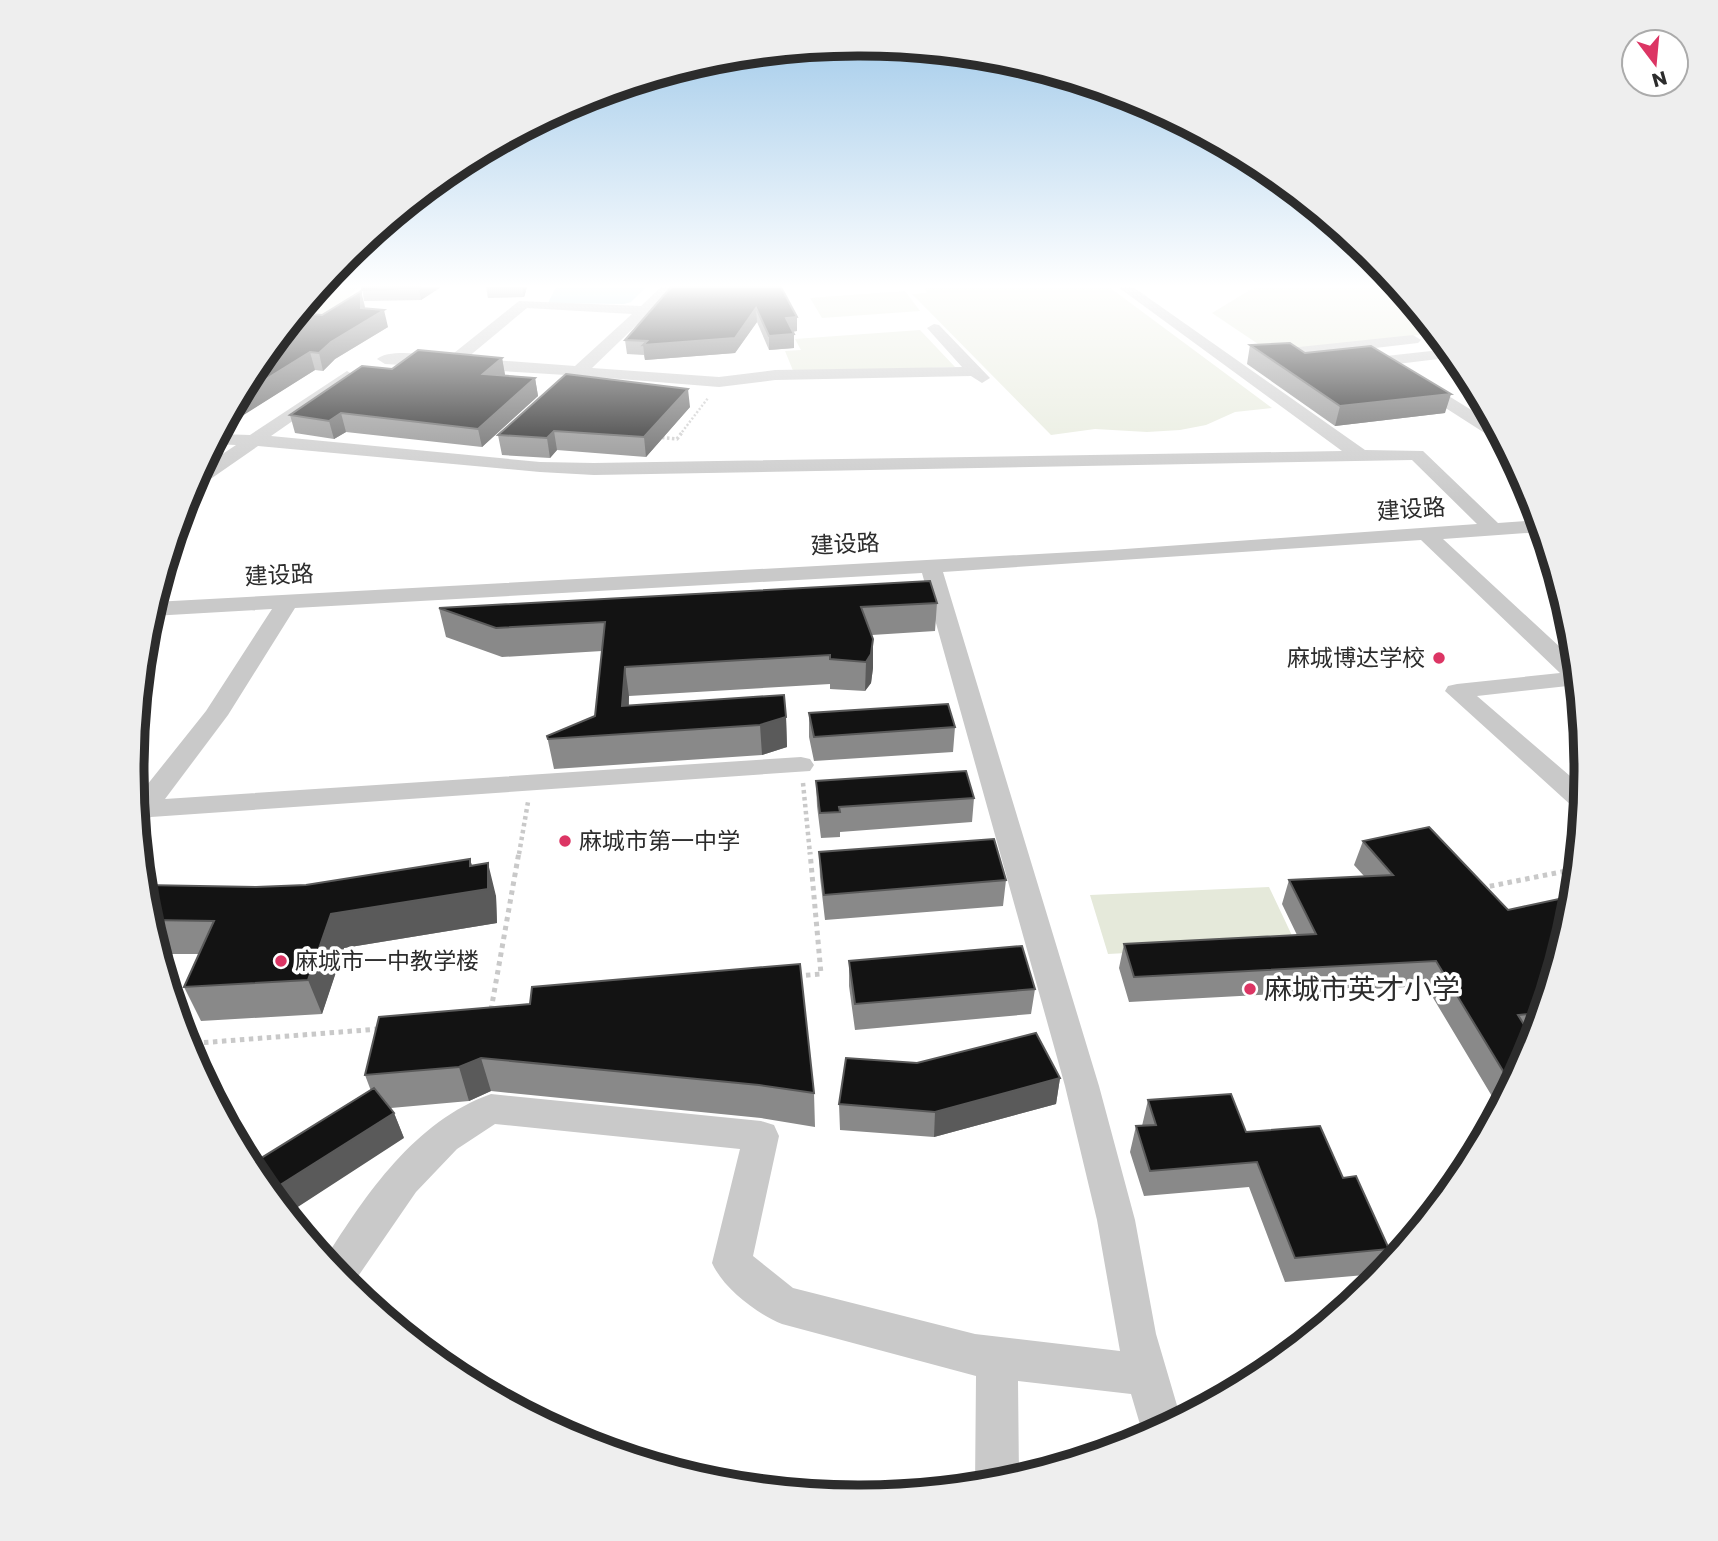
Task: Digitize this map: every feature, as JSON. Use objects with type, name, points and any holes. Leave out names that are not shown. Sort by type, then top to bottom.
[{"type":"street","points":[[370,359],[382,366],[452,362],[719,382],[775,375],[981,377]]},
{"type":"street","points":[[452,362],[456,359]]},
{"type":"street","points":[[556,393],[593,359]]},
{"type":"street","points":[[964,359],[981,377]]},
{"type":"street","points":[[1225,359],[1361,456]]},
{"type":"street","points":[[1406,359],[1386,361],[1385,364],[1485,426]]},
{"type":"street","points":[[211,470],[352,371]]},
{"type":"street","points":[[226,439],[480,462],[607,469],[1417,455],[1493,530]]},
{"type":"street","points":[[480,462],[500,444]]},
{"type":"street","name":"建设路","points":[[164,607],[931,566],[1531,527]]},
{"type":"street","points":[[1426,534],[1565,667]]},
{"type":"street","points":[[931,566],[1082,1086],[1116,1220],[1136,1334],[1159,1418]]},
{"type":"street","points":[[145,804],[216,715],[288,601]]},
{"type":"street","points":[[1567,678],[1457,691],[1573,792]]},
{"type":"street","points":[[146,811],[801,765]]},
{"type":"street","points":[[343,1265],[370,1220],[443,1138],[471,1117],[491,1109],[761,1136],[732,1263],[782,1305],[975,1355],[1147,1375]]},
{"type":"street","points":[[997,1357],[997,1471]]},
{"type":"path","points":[[651,437],[677,439],[719,382]]},
{"type":"path","points":[[793,976],[821,974],[801,765]]},
{"type":"path","points":[[489,1021],[531,783]]},
{"type":"path","points":[[1479,888],[1566,871]]},
{"type":"path","points":[[199,1043],[393,1028]]},
{"type":"shaded area","points":[[788,359],[947,359],[955,367],[794,373]]},
{"type":"shaded area","points":[[976,359],[1206,359],[1272,408],[1235,412],[1206,425],[1180,430],[1147,432],[1095,429],[1051,435]]},
{"type":"shaded area","points":[[1269,887],[1296,944],[1108,954],[1090,895]]},
{"type":"building","points":[[276,359],[299,359],[259,384]]},
{"type":"building","points":[[406,359],[501,359],[483,374],[535,378],[478,429],[341,413],[329,421],[290,415],[362,366],[392,369]]},
{"type":"building","points":[[1271,359],[1393,359],[1451,394],[1340,406]]},
{"type":"building","points":[[566,374],[688,389],[644,437],[554,431],[547,438],[498,435]]},
{"type":"building","points":[[930,581],[937,603],[861,607],[873,639],[871,654],[866,662],[830,659],[830,655],[625,667],[622,706],[784,695],[786,717],[760,725],[548,739],[547,736],[595,716],[605,622],[496,628],[439,608]]},
{"type":"building","points":[[948,704],[955,727],[814,737],[809,713]]},
{"type":"building","points":[[966,771],[974,798],[839,807],[840,812],[820,813],[816,781]]},
{"type":"building","points":[[1429,827],[1508,910],[1562,898],[1536,1000],[1531,1014],[1518,1015],[1526,1027],[1505,1075],[1436,961],[1134,977],[1124,944],[1316,934],[1289,880],[1393,875],[1363,841]]},
{"type":"building","points":[[994,839],[1006,880],[824,895],[819,852]]},
{"type":"building","points":[[470,859],[470,866],[488,863],[488,889],[331,914],[308,980],[184,987],[214,921],[160,920],[154,885],[306,885]]},
{"type":"building","points":[[1022,946],[1035,989],[855,1004],[849,961]]},
{"type":"building","points":[[800,964],[814,1093],[759,1085],[481,1058],[459,1067],[365,1075],[379,1017],[530,1004],[532,987]]},
{"type":"building","points":[[1036,1033],[1060,1078],[935,1112],[839,1104],[846,1058],[917,1063]]},
{"type":"building","points":[[374,1088],[394,1113],[278,1186],[260,1159]]},
{"type":"building","points":[[1231,1094],[1246,1132],[1320,1126],[1343,1178],[1356,1176],[1389,1249],[1295,1258],[1257,1162],[1150,1171],[1136,1126],[1156,1125],[1148,1100]]},
{"type":"place","name":"麻城博达学校","points":[[1439,658]]},
{"type":"place","name":"麻城市第一中学","points":[[565,841]]},
{"type":"place","name":"麻城市一中教学楼","points":[[281,961]]},
{"type":"place","name":"麻城市英才小学","points":[[1250,989]]}]
